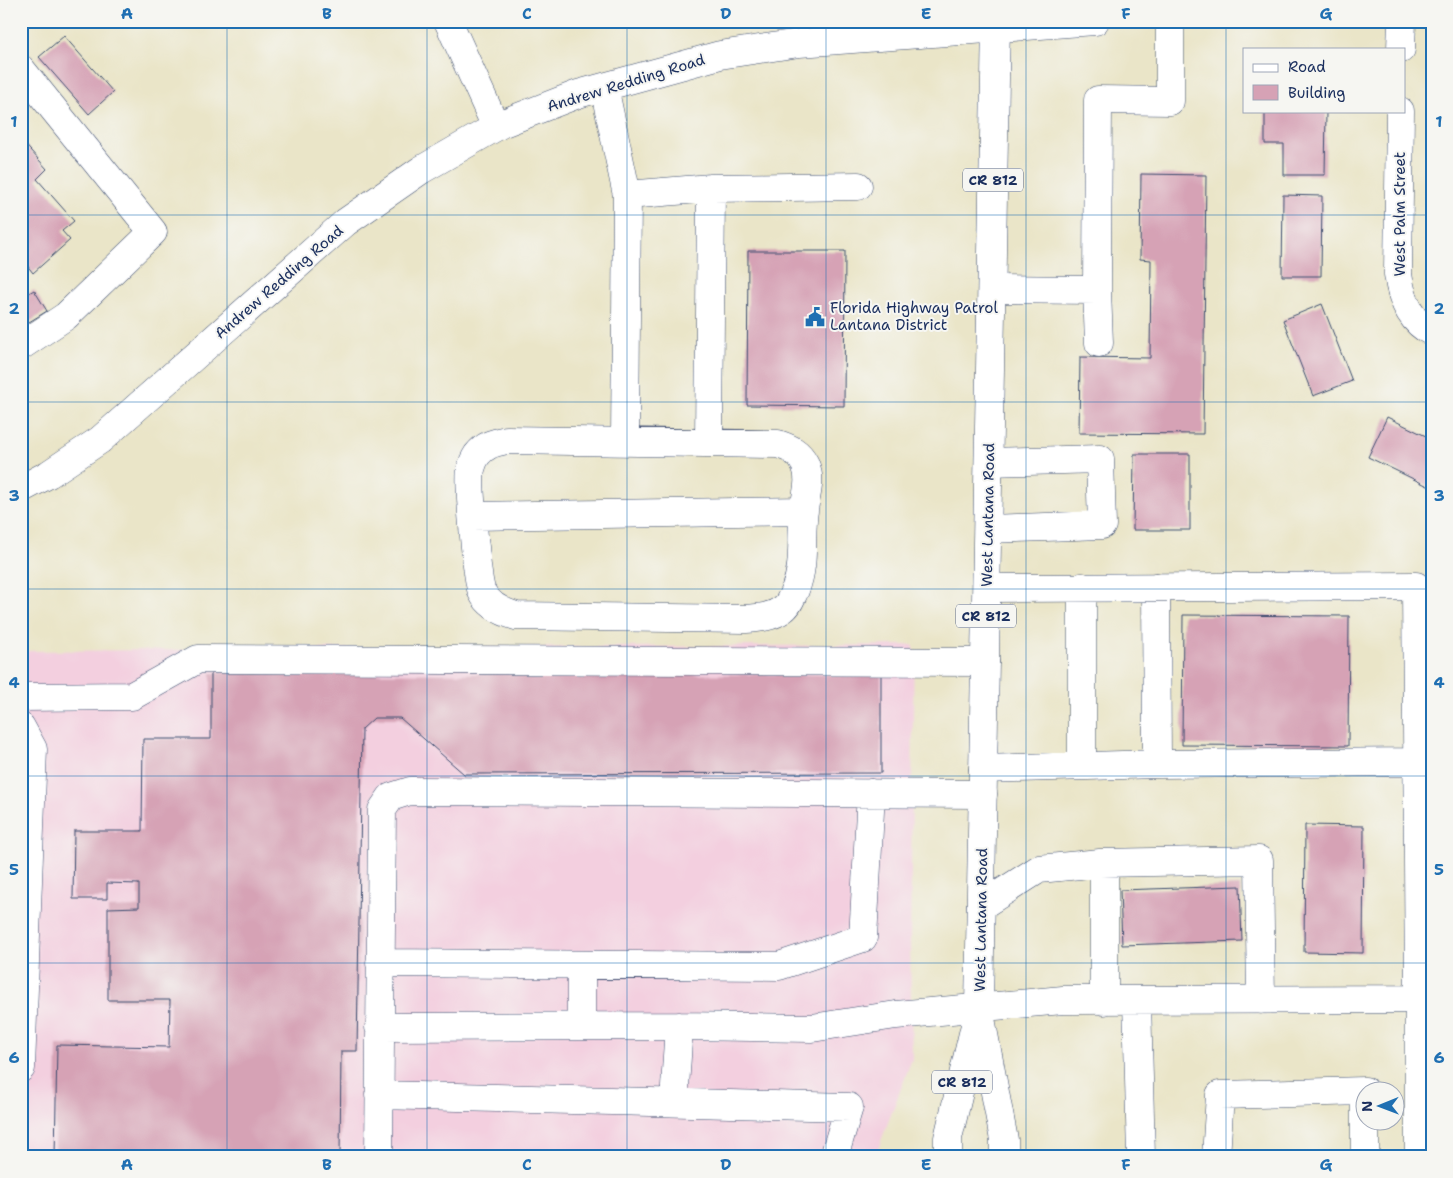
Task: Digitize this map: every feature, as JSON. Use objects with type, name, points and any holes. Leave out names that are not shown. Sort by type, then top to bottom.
[{"type":"street","points":[[448,21],[496,127]]},
{"type":"street","name":"Andrew Redding Road","points":[[21,489],[100,440],[346,222],[421,170],[496,127],[578,94],[720,55],[799,43],[996,25],[1095,21]]},
{"type":"street","points":[[1099,343],[1097,290],[1098,100],[1170,101],[1170,21]]},
{"type":"street","points":[[1401,48],[1402,21]]},
{"type":"street","name":"West Lantana Road","points":[[996,25],[979,1008],[1004,1140],[1004,1157]]},
{"type":"street","points":[[21,69],[154,232],[66,316],[21,346]]},
{"type":"street","points":[[604,87],[627,195],[625,442]]},
{"type":"street","name":"West Palm Street","points":[[1400,112],[1398,274],[1401,295],[1411,314],[1426,329],[1432,332]]},
{"type":"street","points":[[627,195],[711,188],[858,186]]},
{"type":"street","points":[[709,443],[711,188]]},
{"type":"street","points":[[992,289],[1097,290]]},
{"type":"street","points":[[508,440],[625,442],[778,444],[795,450],[805,465],[809,485],[804,511],[803,554],[800,579],[792,598],[784,608],[770,616],[746,619],[516,616],[501,612],[490,602],[482,592],[479,575],[470,486],[471,469],[476,456],[488,444],[508,440]]},
{"type":"street","points":[[988,528],[1102,525],[1100,459],[989,462]]},
{"type":"street","points":[[473,516],[804,511]]},
{"type":"street","points":[[987,588],[1424,586],[1422,777],[1426,999],[1419,1157]]},
{"type":"street","points":[[1082,587],[1082,766]]},
{"type":"street","points":[[1156,587],[1157,764]]},
{"type":"street","points":[[21,697],[132,696],[198,659],[986,662]]},
{"type":"street","points":[[21,727],[33,749],[21,1068]]},
{"type":"street","points":[[379,1157],[382,810],[391,796],[410,791],[871,793],[983,781],[1082,766],[1157,764],[1422,777]]},
{"type":"street","points":[[380,963],[779,966],[863,938],[871,793]]},
{"type":"street","points":[[981,906],[1039,869],[1104,863],[1259,860],[1261,1000]]},
{"type":"street","points":[[1104,863],[1104,1000]]},
{"type":"street","points":[[581,964],[581,1026]]},
{"type":"street","points":[[379,1027],[680,1026],[812,1028],[896,1015],[1063,1000],[1426,999]]},
{"type":"street","points":[[1137,1000],[1141,1157]]},
{"type":"street","name":"West Lantana Road","points":[[948,1157],[948,1138],[979,1008]]},
{"type":"street","points":[[674,1102],[680,1026]]},
{"type":"street","points":[[1216,1157],[1220,1095],[1365,1091],[1365,1157]]},
{"type":"street","points":[[379,1095],[850,1107],[834,1157]]},
{"type":"shaded area","points":[[914,645],[910,943],[912,1059],[875,1157],[21,1157],[21,651]]},
{"type":"building","points":[[64,36],[113,92],[89,114],[39,57]]},
{"type":"building","points":[[1265,112],[1326,112],[1325,175],[1284,175],[1284,144],[1265,144]]},
{"type":"building","points":[[22,141],[47,169],[37,179],[74,221],[62,231],[70,240],[33,273],[26,264],[21,268]]},
{"type":"building","points":[[1141,174],[1206,175],[1203,434],[1079,433],[1080,357],[1150,358],[1151,260],[1140,259]]},
{"type":"building","points":[[1283,195],[1322,196],[1321,276],[1282,276]]},
{"type":"building","points":[[748,251],[845,251],[844,406],[747,405]]},
{"type":"building","points":[[34,290],[47,311],[21,327],[21,298]]},
{"type":"building","points":[[1322,304],[1352,381],[1313,396],[1283,320]]},
{"type":"building","points":[[1387,417],[1432,439],[1432,488],[1368,457]]},
{"type":"building","points":[[1134,454],[1190,454],[1190,530],[1133,530]]},
{"type":"building","points":[[1183,615],[1349,616],[1348,746],[1182,745]]},
{"type":"building","points":[[211,673],[881,675],[881,773],[464,774],[400,718],[374,718],[362,729],[357,1051],[341,1051],[340,1157],[55,1157],[57,1045],[169,1047],[170,1000],[108,1000],[108,908],[139,907],[139,884],[107,883],[107,899],[73,899],[74,831],[142,831],[143,739],[211,739]]},
{"type":"building","points":[[1305,825],[1364,826],[1363,953],[1304,952]]},
{"type":"building","points":[[1240,886],[1242,941],[1122,945],[1120,890]]},
{"type":"place","name":"Florida Highway Patrol Lantana District","points":[[815,317]]}]
